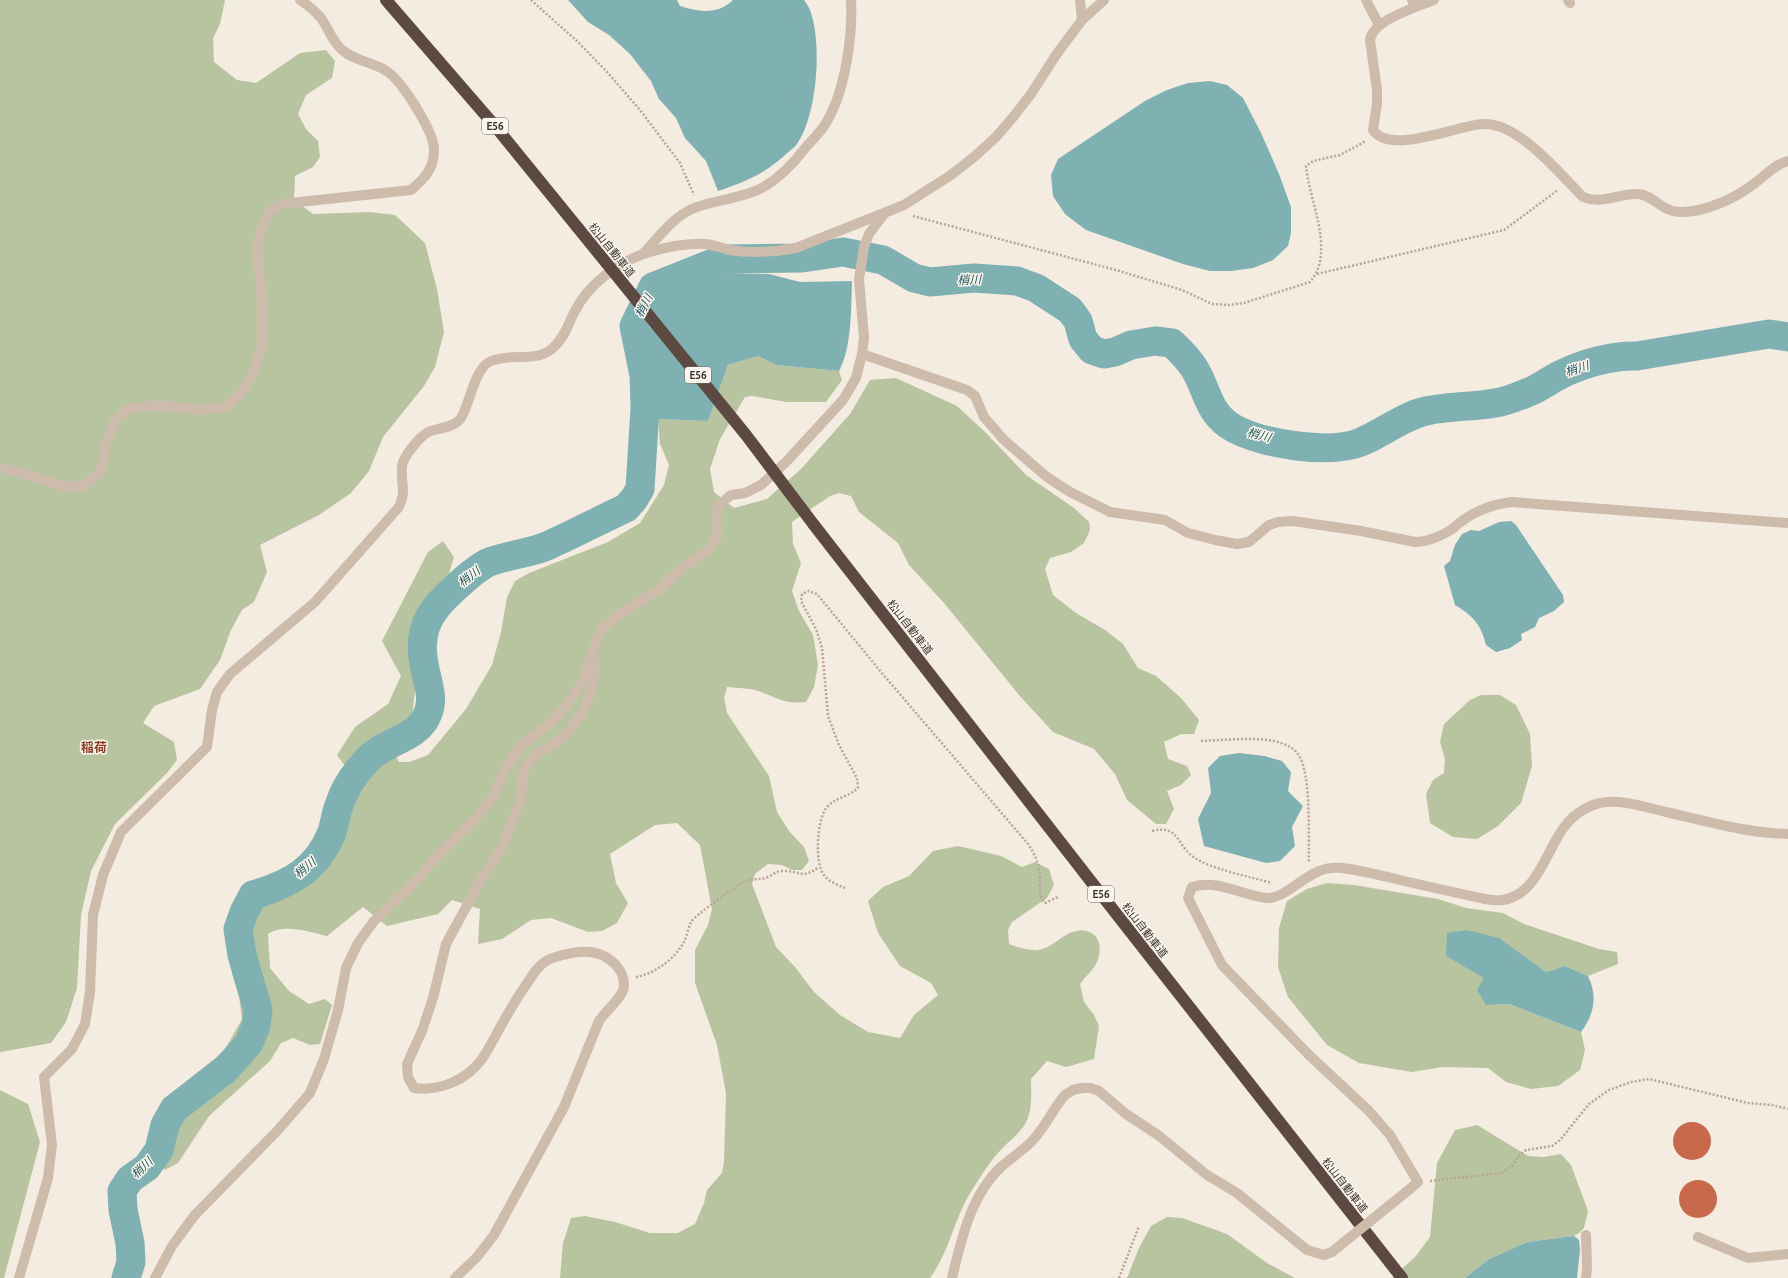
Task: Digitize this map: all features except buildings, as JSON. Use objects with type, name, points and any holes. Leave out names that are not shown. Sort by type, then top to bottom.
[{"type":"highway","name":"松山自動車道","points":[[386,0],[495,126],[746,435],[814,525],[1402,1278]]},
{"type":"street","points":[[0,467],[70,487],[85,484],[100,472],[105,456],[105,444],[116,420],[128,408],[156,405],[204,410],[226,407],[241,393],[252,375],[262,344],[262,302],[257,246],[261,230],[269,212],[281,204],[411,190],[424,179],[432,164],[434,149],[430,135],[409,95],[396,78],[384,69],[351,57],[340,48],[321,18],[300,0]]},
{"type":"street","points":[[643,254],[678,218],[698,206],[744,196],[761,188],[780,176],[792,166],[822,130],[831,114],[849,51],[851,0]]},
{"type":"street","points":[[1080,0],[1082,20]]},
{"type":"street","points":[[19,1278],[48,1178],[52,1145],[44,1077],[72,1049],[85,1024],[90,992],[92,915],[103,875],[121,832],[207,747],[212,710],[217,692],[230,674],[315,602],[390,519],[399,507],[403,494],[403,463],[414,445],[429,431],[448,426],[460,420],[466,407],[471,389],[489,361],[506,356],[537,357],[553,348],[564,337],[575,310],[586,293],[597,281],[626,262],[643,254],[678,246],[706,244],[729,250],[745,251],[784,250],[796,248],[904,205],[951,176],[996,137],[1031,94],[1056,55],[1082,20],[1104,0]]},
{"type":"street","points":[[1366,0],[1379,25]]},
{"type":"street","points":[[1434,0],[1414,3],[1379,25],[1372,32],[1370,40],[1377,90],[1377,104],[1372,130],[1377,136],[1389,139],[1415,139],[1452,132],[1470,125],[1484,124],[1500,126],[1515,132],[1531,145],[1584,197],[1591,200],[1599,200],[1640,194],[1648,197],[1670,211],[1686,212],[1700,210],[1734,198],[1774,167],[1788,160]]},
{"type":"street","points":[[155,1278],[172,1246],[194,1216],[278,1130],[310,1093],[324,1060],[338,1010],[346,968],[358,944],[374,921],[418,879],[435,858],[478,816],[489,802],[503,773],[519,747],[552,721],[573,697],[583,681],[600,631],[621,613],[657,591],[679,571],[707,551],[717,537],[716,516],[719,504],[731,495],[745,493],[761,485],[787,460],[843,400],[856,378],[862,354],[864,338],[860,279],[861,260],[864,247],[869,234],[888,212]]},
{"type":"street","points":[[862,354],[967,390],[974,396],[984,417],[1004,440],[1047,477],[1070,492],[1110,512],[1165,520],[1188,533],[1215,540],[1237,544],[1249,542],[1269,525],[1278,522],[1293,521],[1361,531],[1415,542],[1424,542],[1452,529],[1462,520],[1488,508],[1500,503],[1511,502],[1788,523]]},
{"type":"street","points":[[455,1278],[477,1257],[494,1235],[564,1107],[599,1022],[605,1012],[624,991],[624,978],[618,967],[610,959],[601,955],[589,951],[561,955],[545,961],[535,970],[519,994],[485,1054],[475,1068],[443,1087],[425,1090],[414,1088],[408,1077],[407,1064],[422,1031],[433,998],[446,944],[482,878],[502,848],[521,799],[523,774],[527,764],[538,752],[552,746],[564,736],[584,710],[592,689],[595,668],[593,650]]},
{"type":"street","points":[[952,1278],[960,1247],[973,1209],[989,1181],[1000,1168],[1033,1140],[1065,1095],[1072,1090],[1091,1088],[1100,1091],[1126,1114],[1158,1135],[1207,1175],[1237,1193],[1307,1250],[1324,1255],[1332,1252],[1414,1185],[1390,1135],[1370,1111],[1309,1055],[1222,965],[1188,898],[1192,887],[1202,884],[1233,889],[1267,898],[1284,893],[1312,872],[1332,868],[1358,871],[1485,899],[1503,900],[1517,895],[1529,887],[1563,828],[1574,815],[1601,803],[1617,802],[1748,831],[1788,834]]},
{"type":"street","points":[[1586,1235],[1586,1278]]},
{"type":"street","points":[[1698,1237],[1748,1258],[1788,1254]]},
{"type":"path","points":[[531,0],[578,42],[608,73],[640,110],[680,163],[690,183],[698,206]]},
{"type":"path","points":[[888,212],[1116,270],[1182,290],[1212,304],[1229,306],[1244,303],[1310,282],[1317,274],[1321,259],[1321,245],[1319,227],[1307,178],[1306,166],[1313,161],[1340,155],[1377,136]]},
{"type":"path","points":[[1317,274],[1504,230],[1568,182]]},
{"type":"path","points":[[845,888],[830,881],[823,875],[819,867],[817,853],[821,822],[826,808],[834,802],[851,795],[858,788],[857,778],[839,745],[828,716],[822,648],[816,630],[801,601],[802,594],[809,591],[817,594],[881,672],[1028,844],[1035,854],[1040,876],[1041,898],[1045,903],[1058,897]]},
{"type":"path","points":[[1201,741],[1275,741],[1290,747],[1298,754],[1304,768],[1309,821],[1309,863],[1312,872]]},
{"type":"path","points":[[1152,832],[1162,829],[1171,831],[1194,858],[1206,863],[1274,884],[1292,887]]},
{"type":"path","points":[[624,978],[642,976],[654,971],[670,959],[684,942],[691,922],[748,879],[762,879],[769,877],[775,872],[783,871],[798,875],[811,873],[819,867]]},
{"type":"path","points":[[1414,1185],[1500,1173],[1513,1165],[1519,1156],[1526,1150],[1552,1146],[1560,1140],[1589,1104],[1609,1090],[1631,1082],[1649,1079],[1748,1103],[1772,1105],[1788,1109]]},
{"type":"path","points":[[1120,1278],[1139,1226]]},
{"type":"green space","points":[[0,0],[225,0],[220,24],[213,38],[214,62],[237,80],[256,83],[300,53],[326,50],[335,61],[332,78],[306,95],[298,114],[306,129],[318,141],[320,157],[313,167],[295,176],[294,200],[313,214],[369,212],[395,215],[425,243],[437,289],[444,332],[435,367],[424,386],[383,437],[369,471],[351,493],[319,515],[260,545],[267,572],[254,602],[242,610],[231,630],[220,660],[200,689],[154,706],[143,723],[174,742],[177,760],[167,773],[115,824],[91,871],[81,915],[77,988],[66,1022],[51,1043],[0,1052]]},
{"type":"green space","points":[[758,356],[776,365],[839,371],[842,380],[826,402],[786,402],[752,396],[745,397],[720,439],[710,469],[714,492],[734,508],[767,499],[801,469],[850,414],[870,380],[896,378],[957,406],[984,431],[1026,475],[1074,508],[1089,522],[1090,530],[1084,543],[1071,552],[1050,558],[1045,569],[1053,595],[1076,613],[1105,630],[1123,644],[1138,668],[1156,676],[1181,698],[1199,720],[1194,734],[1181,734],[1164,742],[1168,759],[1187,766],[1191,775],[1181,785],[1167,791],[1174,809],[1166,824],[1156,824],[1127,800],[1115,774],[1094,749],[1053,732],[1019,695],[944,603],[909,565],[898,543],[859,512],[851,496],[839,493],[830,496],[792,522],[793,544],[801,563],[792,591],[799,611],[813,635],[818,665],[814,687],[806,702],[786,701],[754,690],[727,687],[724,698],[727,713],[769,776],[777,812],[789,831],[804,847],[809,861],[802,870],[792,870],[782,865],[768,864],[755,874],[752,884],[776,947],[795,967],[814,992],[840,1015],[868,1032],[900,1038],[914,1015],[938,995],[931,983],[900,966],[878,933],[868,901],[883,887],[909,876],[933,851],[958,846],[1001,856],[1022,867],[1035,862],[1049,869],[1054,885],[1047,898],[1012,922],[1008,930],[1009,944],[1024,949],[1039,950],[1048,947],[1072,932],[1080,930],[1092,933],[1096,937],[1100,948],[1097,962],[1080,984],[1084,1002],[1094,1015],[1099,1026],[1094,1059],[1066,1067],[1047,1061],[1031,1079],[1031,1096],[1028,1119],[1019,1132],[994,1157],[972,1190],[937,1268],[930,1278],[560,1278],[563,1243],[571,1218],[585,1216],[615,1222],[650,1233],[678,1233],[695,1224],[704,1203],[707,1190],[722,1173],[724,1162],[726,1093],[717,1045],[695,983],[695,950],[708,925],[712,909],[700,845],[677,823],[655,825],[610,854],[616,883],[628,903],[617,923],[602,931],[588,932],[551,918],[531,920],[502,939],[478,944],[480,909],[452,900],[438,914],[387,926],[363,907],[327,936],[297,929],[282,929],[268,934],[270,968],[289,991],[309,1004],[325,999],[332,1005],[320,1044],[310,1045],[293,1038],[281,1043],[270,1061],[209,1116],[178,1163],[165,1170],[152,1160],[146,1148],[161,1110],[177,1089],[224,1051],[242,1019],[239,996],[232,973],[240,934],[251,899],[272,883],[295,870],[312,852],[331,820],[353,796],[354,778],[337,755],[355,727],[388,704],[401,676],[382,641],[428,552],[443,541],[454,557],[448,577],[426,613],[416,624],[413,637],[418,664],[412,717],[397,732],[392,742],[394,752],[399,762],[409,762],[428,755],[466,709],[492,665],[501,632],[507,597],[515,581],[529,573],[608,542],[640,523],[664,485],[669,465],[660,444],[658,419],[708,421],[728,365]]},
{"type":"green space","points":[[1481,695],[1500,695],[1516,705],[1530,734],[1532,766],[1521,803],[1498,826],[1477,839],[1453,837],[1430,823],[1426,794],[1433,780],[1444,773],[1445,759],[1440,742],[1444,724],[1470,700]]},
{"type":"green space","points":[[1327,883],[1354,885],[1438,899],[1466,908],[1503,913],[1524,924],[1599,949],[1617,952],[1618,964],[1588,976],[1565,966],[1546,972],[1498,938],[1484,978],[1486,1005],[1509,1004],[1581,1032],[1585,1050],[1580,1070],[1558,1086],[1531,1089],[1506,1082],[1488,1068],[1443,1067],[1412,1072],[1359,1063],[1327,1045],[1288,997],[1278,967],[1279,928],[1287,901],[1307,889]]},
{"type":"green space","points":[[0,1090],[28,1104],[40,1142],[4,1278],[0,1278]]},
{"type":"green space","points":[[1477,1125],[1528,1156],[1544,1157],[1561,1154],[1571,1165],[1588,1211],[1584,1228],[1574,1236],[1527,1242],[1489,1259],[1465,1278],[1392,1278],[1416,1256],[1430,1237],[1437,1163],[1455,1130]]},
{"type":"green space","points":[[1167,1217],[1182,1218],[1227,1234],[1267,1263],[1295,1278],[1127,1278],[1139,1248],[1151,1226]]},
{"type":"water","points":[[568,0],[677,0],[680,6],[694,10],[708,11],[721,8],[733,0],[804,0],[811,11],[817,61],[816,80],[809,116],[804,131],[797,144],[761,173],[736,185],[718,191],[706,161],[685,138],[676,118],[659,99],[651,81],[630,54],[609,35],[588,22]]},
{"type":"water","points":[[1210,81],[1227,85],[1243,98],[1261,133],[1279,174],[1291,207],[1291,233],[1288,246],[1273,260],[1253,268],[1231,271],[1210,271],[1183,264],[1086,230],[1065,214],[1053,196],[1051,175],[1058,159],[1145,101],[1167,90],[1188,83]]},
{"type":"water","points":[[727,273],[769,274],[800,282],[852,281],[849,339],[839,371],[776,365],[758,356],[728,365],[708,421],[658,419],[655,371],[647,336],[658,301],[702,278]]},
{"type":"water","points":[[1511,521],[1516,525],[1563,595],[1564,602],[1554,611],[1539,618],[1535,627],[1521,634],[1522,640],[1510,648],[1496,652],[1486,645],[1482,631],[1475,621],[1467,613],[1455,605],[1444,566],[1450,561],[1455,545],[1462,534],[1471,530],[1479,531],[1499,522]]},
{"type":"water","points":[[1239,753],[1264,756],[1282,761],[1291,772],[1288,791],[1303,806],[1292,827],[1295,846],[1280,861],[1266,863],[1204,846],[1198,819],[1211,793],[1208,768],[1220,756]]},
{"type":"water","points":[[1467,930],[1499,938],[1546,972],[1565,966],[1588,976],[1594,998],[1592,1012],[1581,1032],[1509,1004],[1486,1005],[1477,990],[1484,978],[1446,956],[1447,933]]},
{"type":"water","points":[[1574,1236],[1579,1240],[1580,1250],[1577,1278],[1465,1278],[1489,1259],[1527,1242]]},
{"type":"waterway","name":"梢川","points":[[126,1278],[131,1262],[130,1243],[123,1210],[122,1191],[130,1179],[147,1167],[159,1150],[165,1125],[174,1109],[226,1069],[249,1043],[256,1026],[258,1010],[242,955],[238,929],[244,912],[253,895],[279,886],[301,874],[310,866],[326,845],[332,832],[337,810],[351,780],[367,760],[374,754],[417,729],[423,722],[430,707],[430,697],[423,661],[422,646],[424,630],[430,616],[439,604],[478,568],[492,561],[547,546],[567,537],[626,508],[640,489],[645,408],[644,375],[634,326],[653,287],[723,259],[802,258],[843,252],[883,260],[914,278],[930,282],[974,278],[1017,281],[1036,288],[1070,310],[1078,321],[1083,339],[1092,350],[1104,354],[1115,352],[1131,345],[1155,341],[1172,343],[1192,365],[1215,411],[1227,424],[1235,429],[1263,439],[1279,443],[1315,448],[1348,446],[1361,442],[1409,417],[1426,411],[1508,400],[1534,390],[1572,369],[1600,360],[1637,356],[1769,334],[1788,337]]},
{"type":"district","name":"稲荷","points":[[94,747]]}]
